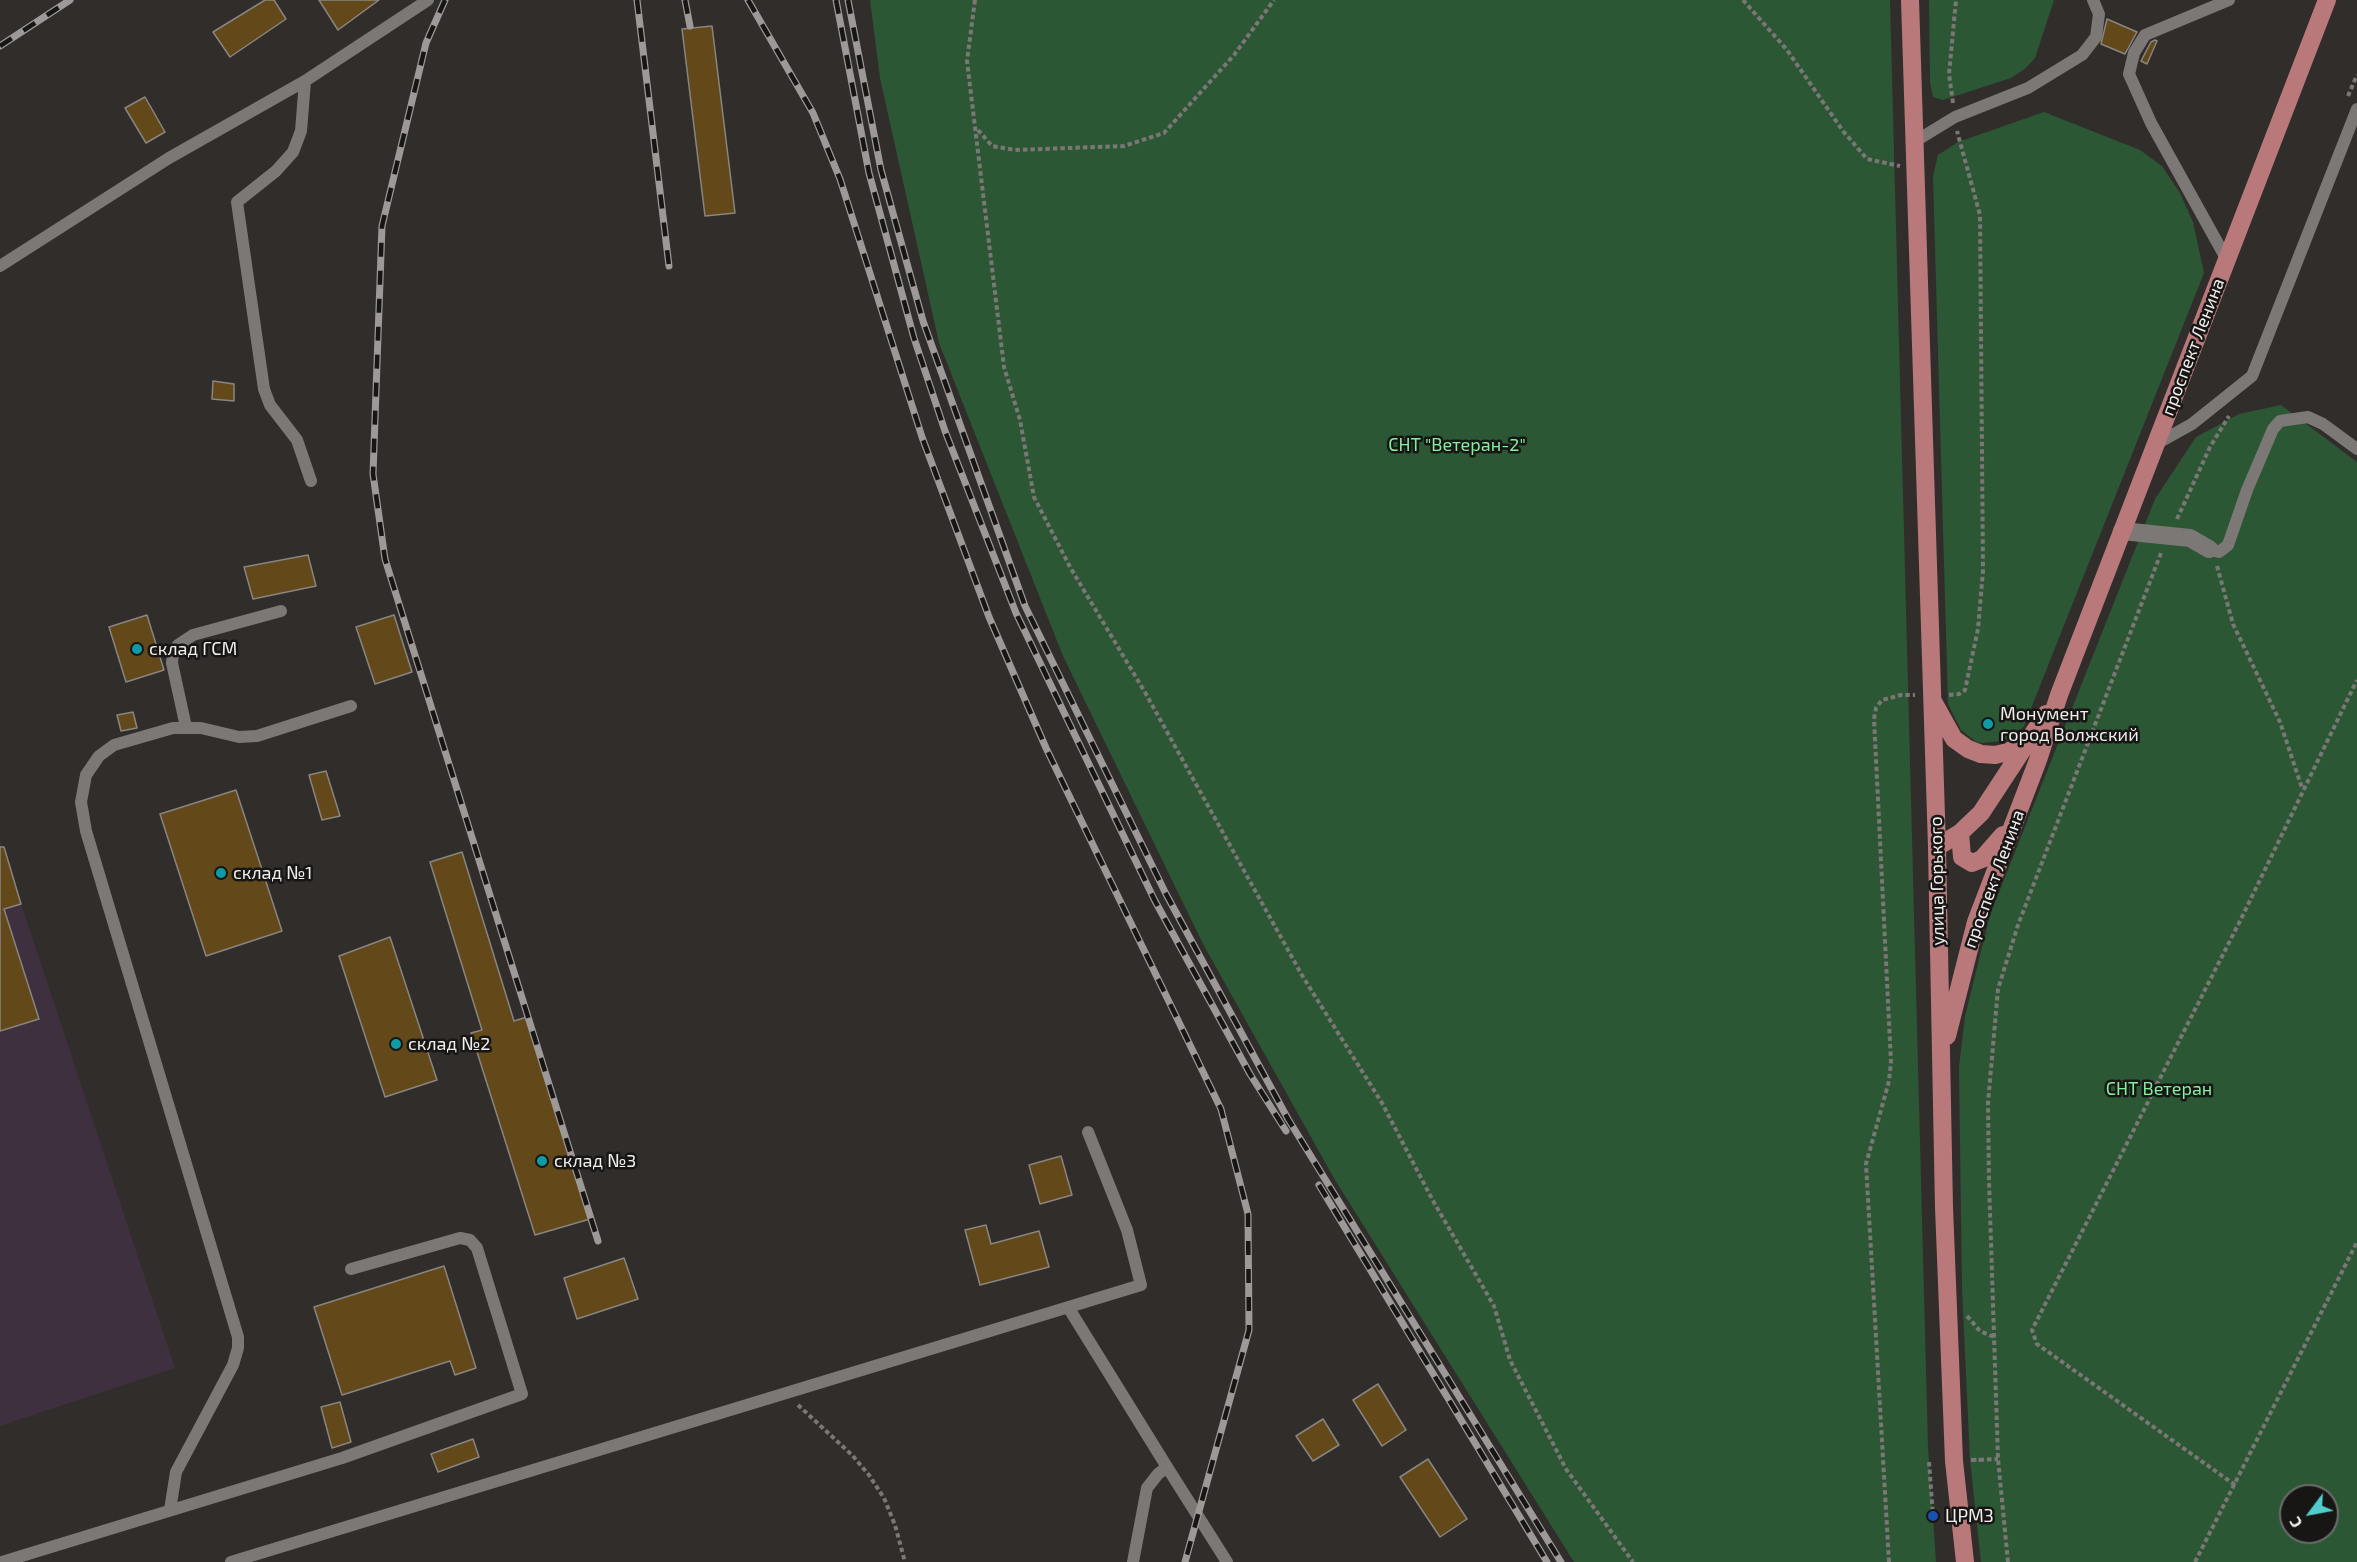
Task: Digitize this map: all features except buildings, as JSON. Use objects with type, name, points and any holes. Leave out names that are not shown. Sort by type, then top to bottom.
[{"type":"main road","name":"улица Горького","points":[[1910,0],[1937,848],[1940,1067]]},
{"type":"main road","name":"проспект Ленина","points":[[1940,1067],[1976,922],[2038,760],[2059,695],[2327,0]]},
{"type":"main road","points":[[1931,695],[1954,739],[1968,749],[1981,754],[1995,755],[2017,748],[2031,738]]},
{"type":"main road","name":"проспект Ленина","points":[[1937,848],[1960,833],[1981,813],[2059,695]]},
{"type":"main road","points":[[1960,833],[1962,857],[1971,863],[1983,859],[1992,850],[2015,818]]},
{"type":"main road","points":[[1940,1067],[1951,1405],[1956,1487],[1965,1562]]},
{"type":"main road","points":[[1955,1562],[1956,1487]]},
{"type":"street","points":[[2122,531],[2190,538],[2209,549]]},
{"type":"lane","points":[[0,266],[169,158],[305,81],[428,0]]},
{"type":"lane","points":[[1914,142],[1955,117],[2028,88],[2082,55],[2096,37],[2099,14],[2093,0]]},
{"type":"lane","points":[[2227,260],[2151,123],[2129,74],[2134,53],[2145,35],[2229,0]]},
{"type":"lane","points":[[305,81],[301,130],[292,152],[276,171],[237,202],[264,389],[270,405],[297,440],[311,482]]},
{"type":"lane","points":[[2156,444],[2192,424],[2252,375],[2357,108]]},
{"type":"lane","points":[[2209,549],[2219,552],[2228,545],[2247,490],[2273,429],[2280,421],[2308,417],[2323,424],[2357,449]]},
{"type":"lane","points":[[186,727],[171,663],[173,652],[178,645],[193,635],[281,610]]},
{"type":"lane","points":[[170,1510],[176,1472],[233,1365],[238,1348],[237,1337],[87,831],[81,802],[86,776],[99,756],[114,745],[186,727],[239,737],[256,736],[351,706]]},
{"type":"lane","points":[[231,1562],[1141,1285],[1127,1230],[1089,1132]]},
{"type":"lane","points":[[2,1562],[342,1458],[522,1394],[477,1248],[470,1240],[460,1238],[351,1269]]},
{"type":"lane","points":[[1068,1307],[1227,1562]]},
{"type":"lane","points":[[1132,1562],[1147,1488],[1167,1467]]},
{"type":"path","points":[[975,0],[967,61],[1004,367],[1020,420],[1034,497],[1070,567],[1146,694],[1303,977],[1382,1103],[1432,1198],[1494,1306],[1510,1360],[1566,1469],[1633,1562]]},
{"type":"path","points":[[976,129],[992,146],[1015,150],[1124,146],[1164,133],[1234,55],[1274,0]]},
{"type":"path","points":[[1743,0],[1787,50],[1843,131],[1867,159],[1916,169]]},
{"type":"path","points":[[1889,1562],[1866,1164],[1889,1081],[1891,1062],[1874,719],[1876,708],[1882,700],[1901,695],[1959,694],[1965,690],[1978,629],[1983,572],[1980,215],[1961,152],[1949,74],[1956,0]]},
{"type":"path","points":[[2008,1562],[1998,1459],[1988,1103],[1998,989],[2018,925],[2168,536],[2210,447],[2231,412]]},
{"type":"path","points":[[2209,549],[2218,569],[2233,624],[2280,722],[2302,789]]},
{"type":"path","points":[[2235,1485],[2037,1344],[2031,1330],[2240,921],[2302,789],[2357,680]]},
{"type":"path","points":[[2195,1562],[2357,1242]]},
{"type":"path","points":[[1966,1309],[1968,1319],[1980,1331],[1994,1337]]},
{"type":"path","points":[[783,1394],[812,1416],[869,1475],[884,1498],[895,1525],[905,1562]]},
{"type":"path","points":[[1983,1460],[1970,1460],[1998,1459]]},
{"type":"path","points":[[1929,1461],[1933,1516]]},
{"type":"shaded area","points":[[0,840],[175,1368],[0,1426]]},
{"type":"green space","name":"СНТ \"Ветеран-2\"","points":[[870,0],[1890,0],[1928,1446],[1936,1562],[1574,1562],[1335,1180],[1203,944],[1063,656],[939,343],[880,78]]},
{"type":"green space","points":[[1929,0],[2054,0],[2035,58],[2026,68],[2011,78],[1943,100],[1933,97],[1930,82]]},
{"type":"green space","points":[[2044,112],[2140,150],[2162,166],[2180,193],[2193,222],[2204,273],[2024,726],[2015,736],[2002,741],[1982,743],[1975,741],[1961,730],[1948,704],[1933,176],[1938,155],[1958,142]]},
{"type":"green space","name":"СНТ Ветеран","points":[[2281,405],[2357,462],[2357,1562],[1981,1562],[1970,1460],[1962,1289],[1959,1067],[1965,1016],[1990,915],[2155,499],[2196,437],[2239,414]]},
{"type":"railway","points":[[0,46],[70,0]]},
{"type":"railway","points":[[445,0],[426,43],[382,226],[373,474],[385,559],[598,1241]]},
{"type":"railway","points":[[637,0],[669,266]]},
{"type":"railway","points":[[685,0],[690,26]]},
{"type":"railway","points":[[748,0],[813,113],[840,179],[922,437],[989,617],[1046,748],[1221,1109],[1248,1214],[1249,1330],[1185,1562]]},
{"type":"railway","points":[[836,0],[869,173],[914,338],[945,431],[1016,613],[1155,901],[1250,1074],[1286,1131]]},
{"type":"railway","points":[[848,0],[881,170],[923,321],[1025,606],[1166,894],[1288,1119],[1561,1562]]},
{"type":"railway","points":[[1319,1185],[1547,1562]]},
{"type":"place","name":"склад ГСМ","points":[[137,649]]},
{"type":"place","name":"Монумент город Волжский","points":[[1988,724]]},
{"type":"place","name":"склад №1","points":[[221,873]]},
{"type":"place","name":"склад №2","points":[[396,1044]]},
{"type":"place","name":"склад №3","points":[[542,1161]]},
{"type":"place","name":"ЦРМЗ","points":[[1933,1516]]}]
